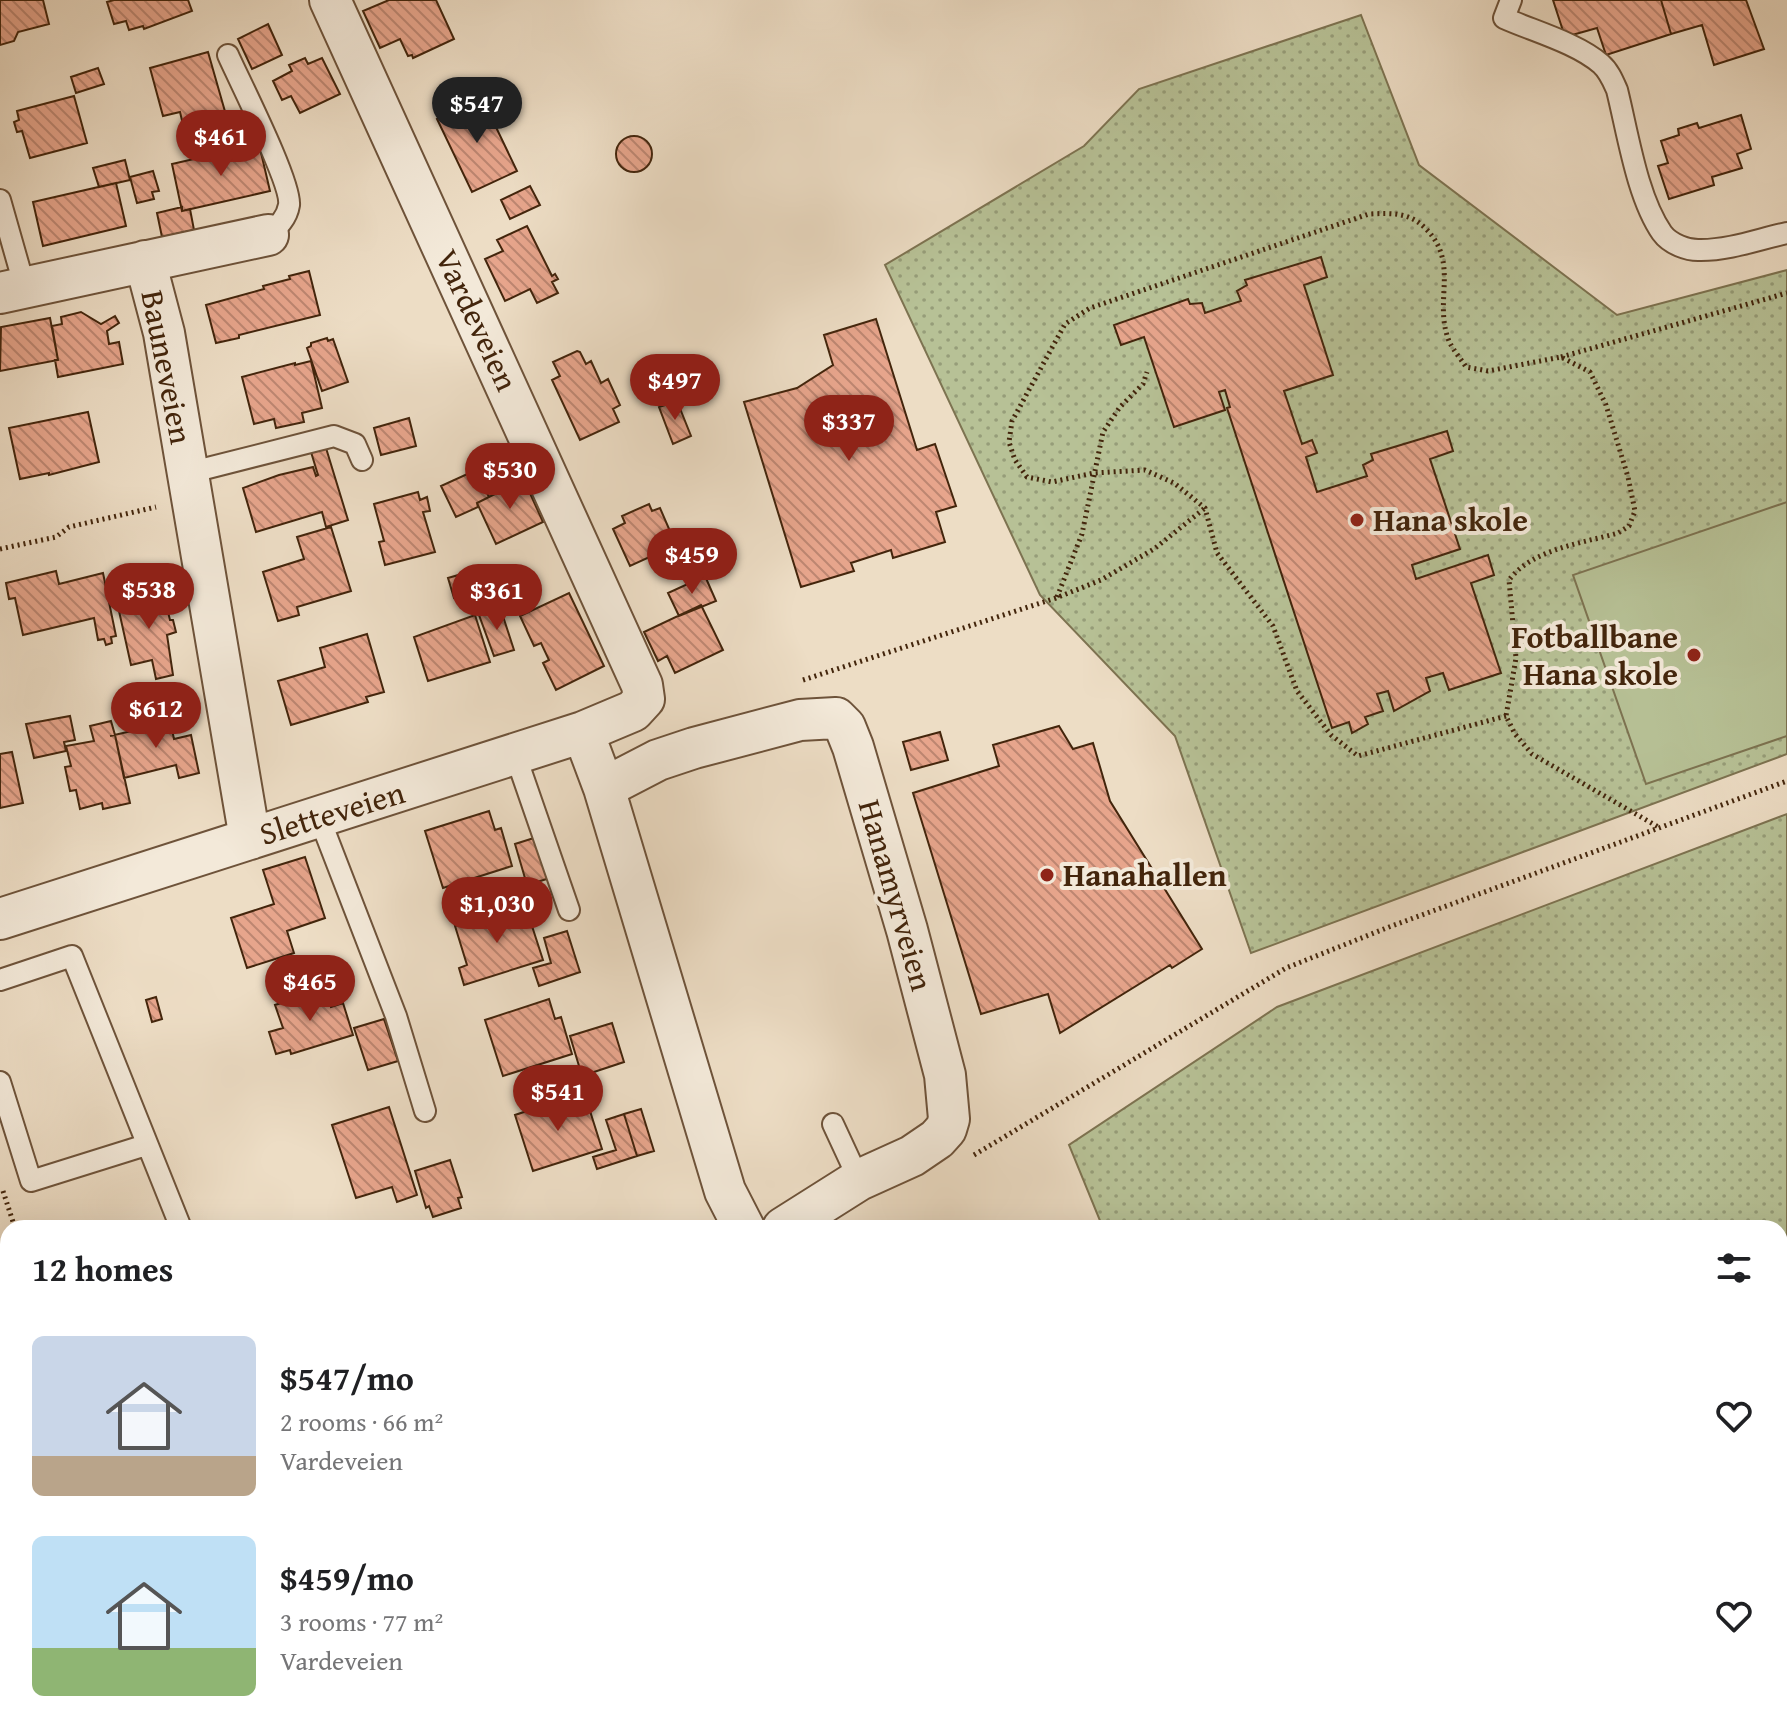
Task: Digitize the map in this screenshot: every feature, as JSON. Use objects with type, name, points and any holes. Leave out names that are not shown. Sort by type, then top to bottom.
[{"type":"street","name":"Vardeveien","points":[[330,0],[642,685]]},
{"type":"street","name":"Bauneveien","points":[[12,290],[268,235]]},
{"type":"street","name":"Bauneveien","points":[[145,261],[164,333],[250,839]]},
{"type":"street","name":"Sletteveien","points":[[0,919],[583,732],[633,711],[644,699],[642,685]]},
{"type":"street","name":"Hanamyrveien","points":[[604,788],[658,760],[800,720],[836,718],[845,727],[907,930],[945,1075],[949,1106],[946,1129],[937,1139],[912,1156],[859,1180],[796,1220]]},
{"type":"street","points":[[583,732],[604,788],[725,1191],[740,1220]]},
{"type":"lane","points":[[1511,0],[1504,18],[1588,54],[1611,76],[1644,194],[1663,235],[1680,246],[1699,251],[1787,233]]},
{"type":"lane","points":[[228,55],[288,196],[289,205],[283,220],[268,235]]},
{"type":"lane","points":[[0,200],[12,290]]},
{"type":"lane","name":"Bauneveien","points":[[190,486],[334,436],[355,444],[362,460]]},
{"type":"lane","points":[[515,754],[569,910]]},
{"type":"lane","points":[[319,817],[396,1016],[425,1111]]},
{"type":"lane","points":[[0,980],[72,956],[178,1220]]},
{"type":"lane","points":[[0,1082],[31,1181],[146,1145]]},
{"type":"lane","points":[[833,1124],[859,1180]]},
{"type":"path","points":[[1506,716],[1358,756],[1331,735],[1297,691],[1273,626],[1217,553],[1205,508],[1174,483],[1145,470],[1094,473],[1052,482],[1027,477],[1015,460],[1009,442],[1012,421],[1065,324],[1090,308],[1369,214],[1395,213],[1418,220],[1435,238],[1445,258],[1443,308],[1449,340],[1466,367],[1488,371],[1561,357],[1787,293]]},
{"type":"path","points":[[1561,357],[1590,372],[1606,405],[1635,511],[1629,526],[1618,533],[1538,557],[1515,571],[1509,580],[1516,658],[1506,716],[1515,734],[1532,754],[1660,828]]},
{"type":"path","points":[[1056,598],[1082,534],[1103,432],[1120,407],[1143,384],[1147,372]]},
{"type":"path","points":[[0,549],[56,537],[69,527],[190,486]]},
{"type":"path","points":[[798,682],[1056,598],[1101,580],[1154,549],[1205,508]]},
{"type":"path","points":[[961,1163],[1286,968],[1787,781]]},
{"type":"path","points":[[0,1182],[12,1220]]},
{"type":"green space","points":[[1361,15],[1419,165],[1617,315],[1787,270],[1787,754],[1251,953],[1175,736],[1040,595],[885,265],[1084,146],[1139,89]]},
{"type":"green space","name":"Fotballbane Hana skole","points":[[1787,502],[1787,736],[1646,784],[1573,575]]},
{"type":"green space","points":[[1787,814],[1787,1220],[1100,1220],[1069,1145],[1277,1007]]},
{"type":"building","points":[[0,0],[43,0],[49,24],[18,32],[14,41],[0,45]]},
{"type":"building","points":[[188,0],[192,11],[144,29],[143,26],[129,30],[126,21],[114,24],[107,2]]},
{"type":"building","points":[[389,0],[436,0],[454,39],[413,58],[412,55],[408,56],[400,39],[380,48],[363,11]]},
{"type":"building","points":[[1553,0],[1661,0],[1671,34],[1606,55],[1597,28],[1565,37]]},
{"type":"building","points":[[1661,0],[1746,0],[1764,49],[1714,65],[1702,25],[1671,34]]},
{"type":"building","points":[[268,24],[282,55],[252,69],[238,39]]},
{"type":"building","points":[[208,52],[228,122],[185,133],[180,112],[163,116],[150,68]]},
{"type":"building","points":[[305,58],[308,64],[322,58],[340,94],[300,113],[291,96],[282,100],[273,81],[292,71],[289,65]]},
{"type":"building","points":[[98,68],[104,84],[76,93],[71,77]]},
{"type":"building","points":[[74,96],[87,143],[30,158],[22,131],[17,132],[14,122],[19,120],[17,111]]},
{"type":"building","points":[[482,98],[517,171],[472,192],[437,119]]},
{"type":"building","points":[[1741,115],[1751,149],[1737,154],[1742,168],[1712,177],[1714,185],[1669,199],[1658,166],[1668,163],[1661,141],[1679,135],[1678,129],[1697,123],[1699,128]]},
{"type":"building","points":[[634,136],[647,141],[652,154],[647,167],[634,172],[621,167],[616,154],[621,141]]},
{"type":"building","points":[[259,144],[270,191],[182,211],[172,164]]},
{"type":"building","points":[[125,160],[130,180],[99,187],[93,168]]},
{"type":"building","points":[[153,171],[159,191],[152,192],[154,199],[137,203],[130,177]]},
{"type":"building","points":[[116,183],[126,226],[43,246],[33,202]]},
{"type":"building","points":[[530,186],[540,205],[510,219],[501,200]]},
{"type":"building","points":[[182,207],[182,211],[190,209],[194,230],[162,237],[157,213]]},
{"type":"building","points":[[527,226],[552,276],[555,274],[558,279],[552,282],[558,293],[537,303],[530,289],[505,301],[485,259],[503,251],[497,240]]},
{"type":"building","name":"Hana skole","points":[[1321,257],[1327,277],[1304,285],[1333,375],[1284,391],[1302,444],[1312,440],[1317,453],[1306,457],[1317,492],[1367,476],[1363,465],[1373,460],[1371,454],[1447,431],[1453,451],[1430,459],[1460,549],[1412,565],[1416,579],[1488,555],[1494,575],[1471,583],[1501,673],[1449,690],[1443,673],[1426,678],[1430,691],[1394,711],[1388,691],[1377,694],[1383,711],[1365,717],[1368,724],[1352,733],[1349,722],[1332,728],[1227,408],[1230,407],[1225,390],[1219,392],[1225,410],[1174,427],[1144,337],[1121,345],[1114,325],[1188,299],[1190,304],[1202,303],[1205,313],[1241,301],[1237,291],[1247,285],[1245,280]]},
{"type":"building","points":[[309,271],[320,315],[216,343],[206,305],[264,289],[263,286]]},
{"type":"building","points":[[81,312],[101,324],[115,316],[119,323],[107,331],[109,344],[119,342],[123,364],[58,377],[52,326],[62,324],[61,317]]},
{"type":"building","points":[[50,318],[58,360],[0,371],[1,327]]},
{"type":"building","points":[[876,319],[917,450],[935,444],[956,506],[936,512],[945,542],[893,558],[891,550],[851,563],[854,571],[801,587],[744,402],[797,388],[833,365],[824,335]]},
{"type":"building","points":[[327,338],[328,341],[333,339],[348,382],[322,391],[307,348],[311,343]]},
{"type":"building","points":[[577,351],[586,364],[591,361],[601,383],[608,379],[620,405],[613,409],[619,422],[580,440],[552,380],[560,376],[553,362]]},
{"type":"building","points":[[311,361],[322,408],[302,413],[304,422],[276,428],[274,419],[254,424],[242,377]]},
{"type":"building","points":[[677,401],[691,436],[673,444],[659,407]]},
{"type":"building","points":[[88,412],[99,462],[20,479],[9,428]]},
{"type":"building","points":[[409,418],[416,446],[381,455],[374,428]]},
{"type":"building","points":[[326,448],[348,520],[326,527],[322,512],[256,532],[243,488],[313,467],[316,476],[311,452]]},
{"type":"building","points":[[476,470],[489,497],[477,503],[478,507],[456,517],[441,486]]},
{"type":"building","points":[[513,477],[516,484],[524,480],[543,522],[496,544],[477,503],[499,492],[496,485]]},
{"type":"building","points":[[418,492],[420,500],[427,497],[430,511],[423,512],[435,552],[385,565],[379,542],[384,541],[374,504]]},
{"type":"building","points":[[649,504],[652,511],[660,508],[676,545],[630,566],[613,529],[625,523],[622,516]]},
{"type":"building","points":[[331,527],[351,591],[297,607],[299,615],[278,621],[263,572],[304,559],[297,537]]},
{"type":"building","points":[[479,569],[484,589],[454,598],[448,578]]},
{"type":"building","points":[[56,571],[59,584],[103,573],[116,636],[111,637],[112,643],[106,645],[104,639],[98,640],[94,618],[23,635],[15,598],[9,599],[6,583]]},
{"type":"building","points":[[705,576],[716,601],[679,616],[668,593]]},
{"type":"building","points":[[167,590],[171,612],[168,612],[176,632],[167,635],[173,675],[156,679],[152,660],[131,665],[117,602]]},
{"type":"building","points":[[569,593],[604,666],[556,690],[543,663],[549,660],[541,643],[534,646],[520,616]]},
{"type":"building","points":[[701,605],[723,650],[675,673],[667,656],[658,661],[644,632]]},
{"type":"building","points":[[500,607],[514,650],[494,656],[479,615]]},
{"type":"building","points":[[475,615],[490,662],[428,681],[414,637]]},
{"type":"building","points":[[367,634],[384,692],[366,697],[368,702],[291,725],[278,681],[325,667],[320,648]]},
{"type":"building","points":[[70,716],[75,740],[64,742],[66,751],[34,758],[26,724]]},
{"type":"building","points":[[169,716],[174,739],[191,735],[199,773],[179,778],[176,765],[124,778],[115,735],[110,736],[136,730],[135,725]]},
{"type":"building","points":[[111,721],[130,803],[103,809],[102,803],[80,809],[76,790],[70,791],[65,767],[71,766],[66,746],[94,741],[90,726]]},
{"type":"building","name":"Hanahallen","points":[[1059,726],[1073,749],[1093,743],[1110,801],[1202,949],[1172,968],[1170,965],[1060,1033],[1048,994],[981,1014],[913,793],[999,766],[993,745]]},
{"type":"building","points":[[940,732],[948,760],[911,770],[903,742]]},
{"type":"building","points":[[12,752],[23,803],[0,808],[0,754]]},
{"type":"building","points":[[489,811],[495,830],[501,828],[512,866],[443,888],[425,831]]},
{"type":"building","points":[[537,837],[550,878],[527,885],[515,844]]},
{"type":"building","points":[[305,857],[325,918],[287,931],[294,953],[247,968],[231,918],[274,904],[263,870]]},
{"type":"building","points":[[518,906],[524,925],[531,923],[543,960],[464,985],[459,968],[467,965],[455,926]]},
{"type":"building","points":[[567,931],[580,972],[539,986],[533,968],[551,963],[544,938]]},
{"type":"building","points":[[325,989],[331,1007],[343,1003],[353,1035],[291,1054],[290,1050],[276,1054],[269,1032],[283,1028],[275,1005]]},
{"type":"building","points":[[156,997],[162,1019],[152,1022],[146,1000]]},
{"type":"building","points":[[549,999],[555,1019],[561,1017],[572,1054],[503,1076],[485,1020]]},
{"type":"building","points":[[384,1019],[398,1061],[368,1070],[354,1028]]},
{"type":"building","points":[[612,1023],[624,1062],[582,1076],[570,1036]]},
{"type":"building","points":[[578,1094],[584,1114],[590,1111],[602,1149],[533,1171],[515,1115]]},
{"type":"building","points":[[389,1107],[417,1195],[397,1202],[392,1187],[356,1198],[332,1125]]},
{"type":"building","points":[[641,1109],[654,1151],[637,1156],[624,1114]]},
{"type":"building","points":[[624,1114],[637,1156],[597,1169],[593,1157],[616,1150],[606,1120]]},
{"type":"building","points":[[450,1160],[462,1197],[458,1198],[461,1208],[433,1217],[429,1206],[426,1208],[415,1171]]},
{"type":"place","name":"Hana skole","points":[[1357,520]]},
{"type":"place","name":"Fotballbane Hana skole","points":[[1694,655]]},
{"type":"place","name":"Hanahallen","points":[[1047,875]]}]
